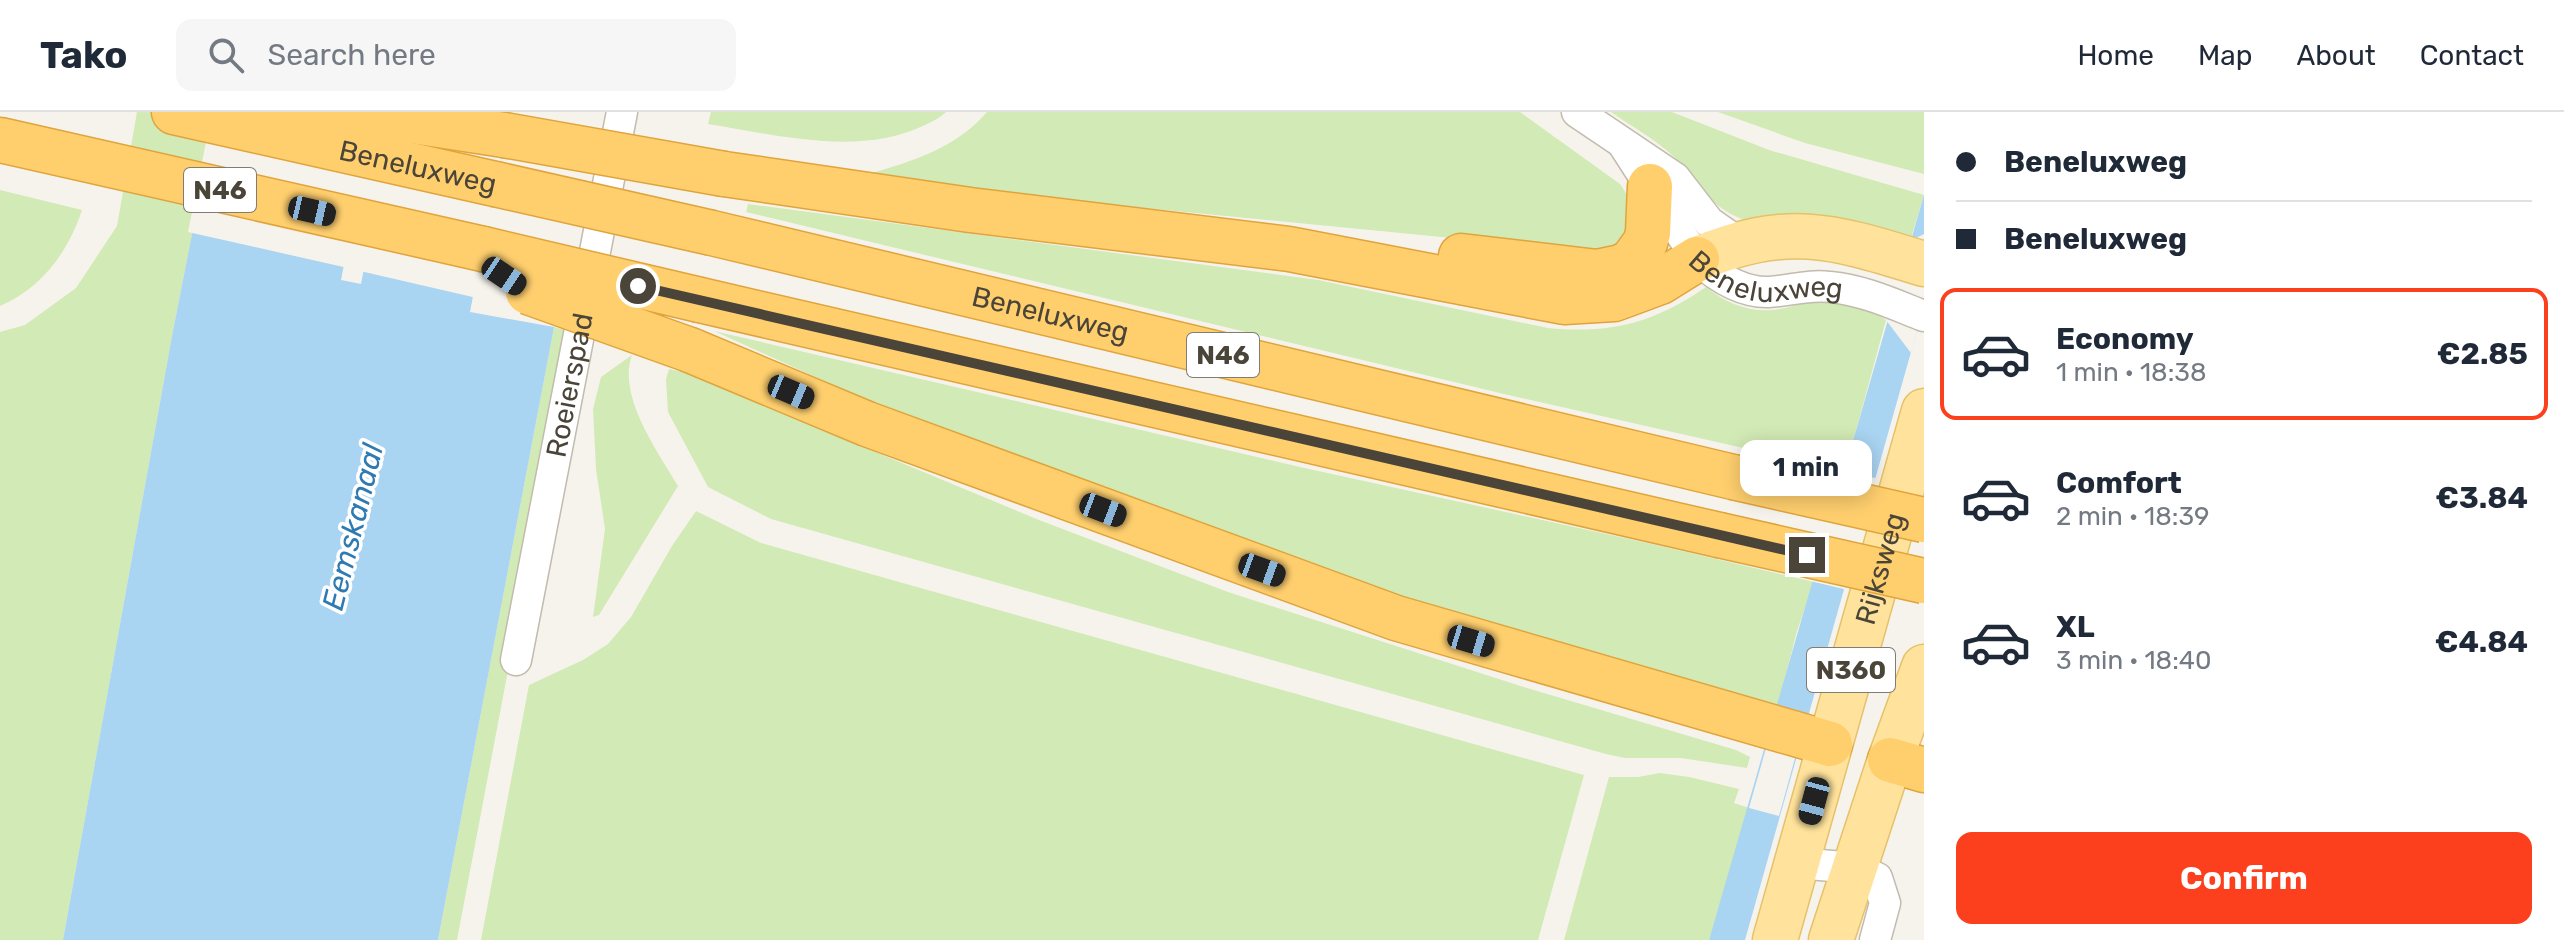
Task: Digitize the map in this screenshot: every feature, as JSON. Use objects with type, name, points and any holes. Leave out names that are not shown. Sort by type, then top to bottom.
[{"type":"highway","name":"Beneluxweg","points":[[174,112],[712,233],[1924,520]]},
{"type":"highway","name":"N46","points":[[243,128],[393,118],[724,174],[970,210],[1289,249],[1564,302],[1614,299],[1660,282],[1697,259]]},
{"type":"highway","name":"N46","points":[[0,140],[1924,581]]},
{"type":"highway","name":"N46","points":[[1368,264],[1453,255],[1610,271],[1632,261],[1645,243],[1650,186]]},
{"type":"highway","name":"N46","points":[[455,243],[528,292],[631,327],[867,424],[1396,618],[1801,735]]},
{"type":"main road","name":"Beneluxweg","points":[[1697,259],[1739,243],[1774,236],[1805,235],[1836,238],[1914,261]]},
{"type":"main road","name":"Rijksweg","points":[[1775,940],[1797,863],[1801,735],[1924,411]]},
{"type":"main road","name":"N360","points":[[1831,940],[1855,868],[1907,765],[1924,667]]},
{"type":"main road","name":"N46","points":[[1801,735],[1907,765]]},
{"type":"street","name":"Roeierspad","points":[[516,660],[622,112]]},
{"type":"street","points":[[1577,112],[1675,178],[1709,222],[1739,243]]},
{"type":"street","points":[[1623,144],[1697,259]]},
{"type":"street","name":"Beneluxweg","points":[[1697,259],[1714,274],[1750,290],[1768,292],[1797,286],[1828,287],[1864,293],[1923,316]]},
{"type":"street","points":[[1797,863],[1855,868],[1877,878],[1885,903],[1875,940]]},
{"type":"green space","points":[[137,112],[216,113],[172,336],[63,940],[0,940],[0,332],[25,325],[76,288],[117,226]]},
{"type":"green space","points":[[711,112],[946,112],[900,135],[846,142],[790,138],[708,124]]},
{"type":"green space","points":[[987,112],[1520,112],[1620,184],[1627,195],[1631,216],[1623,235],[1616,242],[1594,252],[1052,199],[869,174],[933,152],[962,135]]},
{"type":"green space","points":[[1611,112],[1672,112],[1769,150],[1924,195],[1910,241],[1754,223],[1739,218],[1708,196],[1666,150]]},
{"type":"green space","points":[[1718,112],[1924,112],[1924,174],[1805,143]]},
{"type":"green space","points":[[0,190],[82,210],[69,240],[52,267],[29,289],[0,306]]},
{"type":"green space","points":[[748,204],[1318,280],[1548,328],[1592,329],[1631,323],[1668,309],[1706,287],[1726,300],[1747,308],[1781,309],[1815,299],[1831,298],[1856,304],[1886,320],[1845,471],[1504,394],[746,212]]},
{"type":"green space","points":[[554,327],[572,332],[457,940],[438,940]]},
{"type":"green space","points":[[714,331],[1814,582],[1797,631],[1776,713],[1451,621],[886,409]]},
{"type":"green space","points":[[632,355],[630,388],[635,406],[678,486],[599,615],[593,617],[605,529],[596,469],[593,409],[601,377]]},
{"type":"green space","points":[[669,369],[707,377],[796,419],[1039,520],[1228,592],[1527,688],[1736,750],[1750,757],[1747,768],[1681,758],[1625,758],[1606,754],[771,519],[708,487],[668,412],[666,379]]},
{"type":"green space","points":[[696,511],[761,543],[1584,775],[1538,940],[481,940],[529,685],[583,660],[608,644],[631,617]]},
{"type":"green space","points":[[1660,773],[1739,789],[1734,803],[1749,808],[1709,940],[1564,940],[1609,777]]},
{"type":"water","name":"Eemskanaal","points":[[216,112],[373,112],[341,280],[361,284],[394,112],[508,112],[470,312],[554,327],[438,940],[63,940],[172,336]]},
{"type":"water","points":[[1924,195],[1924,306],[1745,940],[1709,940]]},
{"type":"pier","points":[[212,112],[377,112],[348,268],[188,232]]},
{"type":"pier","points":[[390,112],[512,112],[477,298],[360,271]]},
{"type":"pier","points":[[1924,234],[1924,306],[1911,353],[1886,320],[1910,241]]},
{"type":"pier","points":[[1841,470],[1879,479],[1848,590],[1810,581]]},
{"type":"pier","points":[[1776,713],[1805,722],[1779,816],[1749,808]]},
{"type":"route","points":[[638,286],[1807,555]]}]
